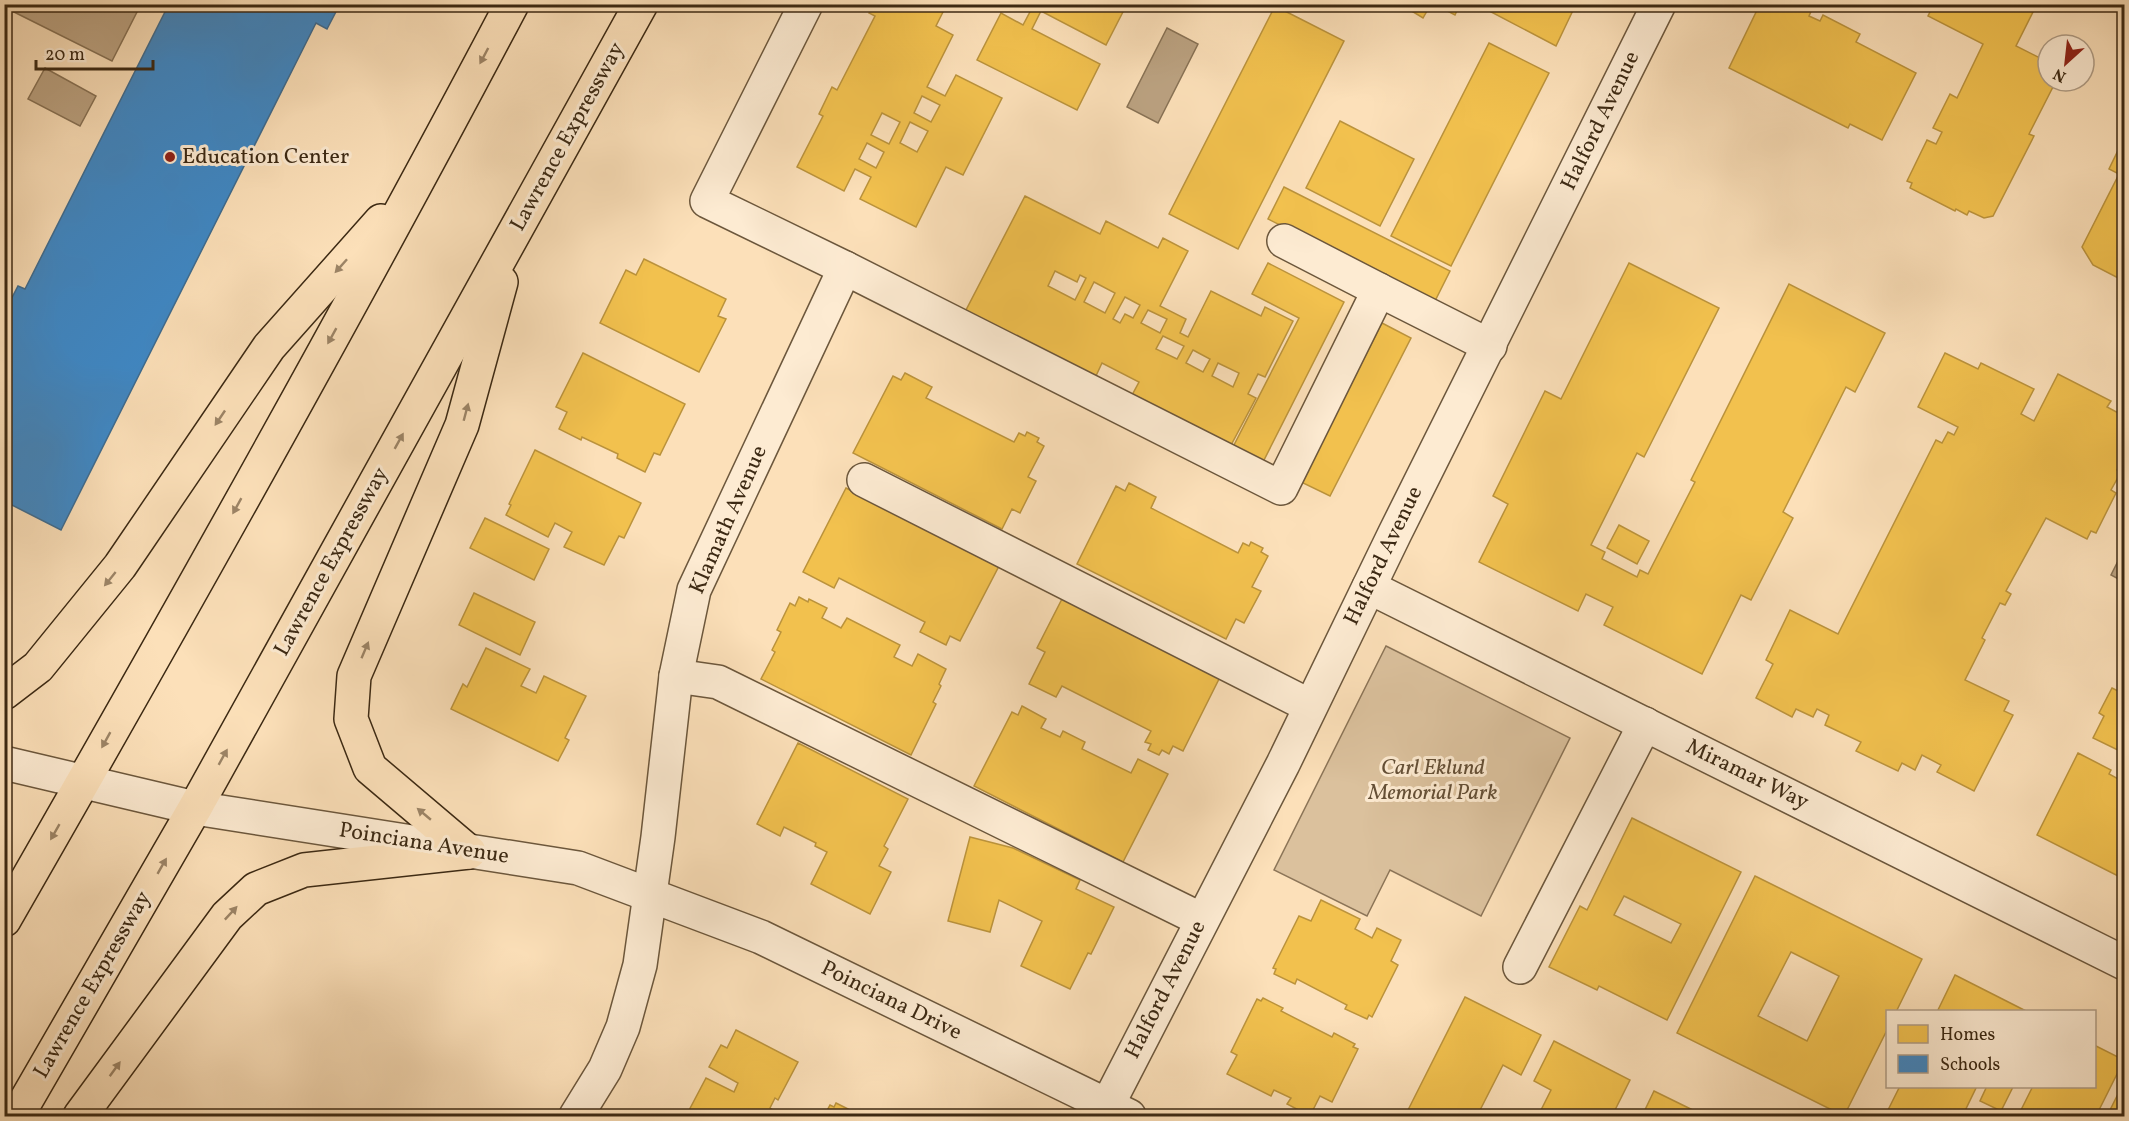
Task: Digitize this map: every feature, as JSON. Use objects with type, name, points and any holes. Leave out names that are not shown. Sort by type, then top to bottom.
[{"type":"highway","points":[[4,920],[84,782],[422,175],[512,4]]},
{"type":"highway","name":"Lawrence Expressway","points":[[17,1116],[195,808],[641,4]]},
{"type":"highway","points":[[4,693],[38,667],[120,566],[269,347],[422,175]]},
{"type":"highway","points":[[469,852],[370,768],[351,719],[354,676],[462,425],[514,233]]},
{"type":"highway","points":[[80,1116],[227,916],[256,889],[304,870],[469,852]]},
{"type":"street","points":[[806,4],[707,201],[1281,488],[1379,290]]},
{"type":"street","name":"Halford Avenue","points":[[1122,1114],[1202,920],[1283,764],[1659,4]]},
{"type":"street","points":[[1284,241],[1490,346]]},
{"type":"street","name":"Klamath Avenue","points":[[576,1116],[605,1069],[623,1027],[640,965],[651,894],[676,676],[694,590],[845,268]]},
{"type":"street","points":[[864,480],[1310,706]]},
{"type":"street","name":"Miramar Way","points":[[1369,587],[2124,963]]},
{"type":"street","points":[[676,676],[718,682],[1202,920]]},
{"type":"street","points":[[1520,967],[1645,724]]},
{"type":"street","name":"Poinciana Avenue","points":[[4,763],[195,808],[578,868],[651,894]]},
{"type":"street","name":"Poinciana Drive","points":[[651,894],[761,937],[1122,1114]]},
{"type":"green space","name":"Carl Eklund Memorial Park","points":[[1386,646],[1570,738],[1481,916],[1390,870],[1367,916],[1274,870]]},
{"type":"shaded area","points":[[5,4],[132,5],[139,8],[112,61],[4,7]]},
{"type":"shaded area","points":[[1167,28],[1198,44],[1158,123],[1127,107]]},
{"type":"shaded area","points":[[45,68],[96,96],[80,126],[28,99]]},
{"type":"shaded area","points":[[2124,549],[2124,582],[2111,575]]},
{"type":"building: Homes","points":[[874,4],[947,4],[936,26],[953,35],[927,87],[945,96],[956,75],[1002,98],[963,175],[946,167],[916,227],[860,199],[871,177],[855,169],[844,191],[797,167],[823,116],[819,114],[832,87],[837,90],[875,16],[869,13]],"holes":[[[922,96],[940,105],[931,122],[914,113]],[[882,113],[900,122],[889,144],[871,135]],[[910,122],[928,131],[917,152],[900,143]],[[867,143],[884,152],[876,168],[859,159]]]},
{"type":"building: Homes","points":[[1026,4],[1127,4],[1106,45],[1041,11],[1032,29],[1100,64],[1077,110],[977,60],[1001,13],[1023,25],[1032,8]]},
{"type":"building: Homes","points":[[1400,4],[1431,4],[1423,18]]},
{"type":"building: Homes","points":[[1434,4],[1460,4],[1455,15]]},
{"type":"building: Homes","points":[[1476,4],[1576,4],[1556,46]]},
{"type":"building: Homes","points":[[1760,4],[1802,4],[1812,9],[1809,16],[1820,21],[1823,15],[1860,34],[1856,42],[1916,73],[1882,140],[1850,124],[1848,128],[1729,68]]},
{"type":"building: Homes","points":[[1934,4],[2037,4],[2016,46],[2036,56],[2036,93],[2050,93],[2029,134],[2034,136],[1993,216],[1984,218],[1969,211],[1967,215],[1956,209],[1955,211],[1910,188],[1912,183],[1907,181],[1927,140],[1936,144],[1942,132],[1933,128],[1950,94],[1957,98],[1983,44],[1928,16]]},
{"type":"building: Homes","points":[[1275,6],[1344,41],[1238,249],[1169,214]]},
{"type":"building: Homes","points":[[1489,43],[1549,73],[1451,266],[1391,236]]},
{"type":"building: Homes","points":[[1340,121],[1414,159],[1380,226],[1306,188]]},
{"type":"building: Homes","points":[[2124,138],[2124,281],[2093,265],[2082,247],[2119,174],[2109,169]]},
{"type":"building: Homes","points":[[1284,187],[1450,271],[1434,303],[1268,219]]},
{"type":"building: Homes","points":[[1025,196],[1100,234],[1106,221],[1158,248],[1163,238],[1188,251],[1160,306],[1186,319],[1180,333],[1188,337],[1211,291],[1261,316],[1265,307],[1293,321],[1265,377],[1258,374],[1248,394],[1256,398],[1230,447],[1131,397],[1139,382],[1102,363],[1095,378],[965,312]],"holes":[[[1055,271],[1077,282],[1080,275],[1086,278],[1075,300],[1048,286]],[[1094,282],[1115,293],[1105,313],[1084,302]],[[1125,297],[1140,305],[1133,318],[1125,314],[1120,323],[1113,319]],[[1148,310],[1167,319],[1160,333],[1141,323]],[[1163,336],[1184,346],[1177,359],[1156,349]],[[1193,350],[1210,359],[1203,372],[1186,363]],[[1218,363],[1239,373],[1233,387],[1212,376]]]},
{"type":"building: Homes","points":[[644,259],[726,299],[718,316],[726,319],[699,372],[600,323],[626,270],[636,275]]},
{"type":"building: Homes","points":[[1268,263],[1344,302],[1262,464],[1232,449],[1299,318],[1252,294]]},
{"type":"building: Homes","points":[[1629,263],[1719,308],[1644,457],[1637,453],[1591,545],[1605,552],[1602,559],[1637,577],[1640,570],[1648,574],[1695,482],[1691,480],[1789,284],[1885,333],[1855,392],[1846,387],[1783,512],[1793,518],[1751,600],[1741,595],[1702,674],[1604,625],[1613,607],[1586,594],[1578,611],[1479,562],[1508,504],[1493,496],[1545,391],[1561,399]]},
{"type":"building: Homes","points":[[1382,323],[1411,338],[1330,496],[1301,482]]},
{"type":"building: Homes","points":[[583,353],[685,404],[660,455],[654,453],[645,472],[617,458],[618,454],[559,429],[567,412],[556,407]]},
{"type":"building: Homes","points":[[1945,353],[1978,369],[1981,363],[2034,389],[2021,414],[2034,421],[2058,374],[2111,401],[2107,407],[2124,416],[2124,456],[2117,470],[2121,472],[2111,490],[2116,493],[2096,533],[2091,531],[2087,539],[2046,518],[2006,591],[2011,594],[2005,605],[2000,603],[1982,638],[1985,640],[1965,680],[2009,701],[2004,711],[2013,715],[1974,791],[1937,772],[1941,765],[1922,755],[1915,770],[1902,763],[1898,771],[1856,751],[1861,742],[1825,725],[1829,715],[1817,709],[1813,717],[1796,709],[1792,717],[1756,698],[1773,664],[1766,660],[1790,610],[1838,634],[1936,440],[1942,443],[1948,432],[1954,435],[1958,427],[1918,407]]},
{"type":"building: Homes","points":[[905,373],[932,387],[926,398],[1014,442],[1019,433],[1025,436],[1027,432],[1039,438],[1037,442],[1044,446],[1028,477],[1036,481],[1020,513],[1012,509],[1002,529],[853,453],[893,376],[901,380]]},
{"type":"building: Homes","points":[[535,450],[641,503],[624,538],[619,536],[604,565],[564,547],[572,532],[555,523],[548,537],[506,515]]},
{"type":"building: Homes","points":[[1129,483],[1156,497],[1151,508],[1238,553],[1243,543],[1249,546],[1251,542],[1263,548],[1261,552],[1268,556],[1252,587],[1261,591],[1244,623],[1236,619],[1226,639],[1077,564],[1116,486],[1125,491]]},
{"type":"building: Homes","points":[[846,488],[999,566],[960,641],[950,636],[946,645],[920,632],[925,622],[839,578],[834,588],[803,572]]},
{"type":"building: Homes","points":[[485,518],[549,549],[534,580],[470,548]]},
{"type":"building: Homes","points":[[1619,525],[1649,541],[1637,564],[1607,548]]},
{"type":"building: Homes","points":[[474,593],[535,622],[520,655],[459,625]]},
{"type":"building: Homes","points":[[1064,595],[1220,677],[1183,751],[1173,746],[1169,754],[1162,750],[1159,755],[1148,750],[1151,744],[1145,742],[1151,731],[1062,686],[1056,697],[1029,684],[1045,652],[1037,648]]},
{"type":"building: Homes","points":[[799,597],[827,608],[822,618],[841,628],[847,618],[900,645],[894,657],[912,666],[918,654],[946,669],[933,702],[936,704],[911,755],[761,679],[775,652],[772,650],[781,632],[777,630],[790,603],[795,606]]},
{"type":"building: Homes","points":[[486,648],[530,669],[521,686],[536,693],[544,676],[586,696],[565,738],[569,740],[558,761],[451,709],[463,684],[467,687]]},
{"type":"building: Homes","points":[[2112,688],[2124,694],[2124,753],[2093,738],[2104,716],[2099,713]]},
{"type":"building: Homes","points":[[1022,706],[1046,719],[1041,728],[1060,737],[1063,731],[1085,742],[1082,749],[1131,773],[1138,759],[1168,774],[1123,862],[974,786],[1012,712],[1018,715]]},
{"type":"building: Homes","points":[[798,743],[908,799],[884,846],[888,849],[879,866],[891,872],[870,914],[811,884],[827,852],[815,846],[816,843],[784,827],[780,836],[757,824]]},
{"type":"building: Homes","points":[[2078,753],[2111,770],[2109,774],[2120,780],[2122,775],[2124,776],[2124,879],[2037,835]]},
{"type":"building: Homes","points":[[1632,818],[1741,872],[1667,1020],[1599,986],[1597,990],[1549,967],[1580,906],[1587,910]],"holes":[[[1624,896],[1681,924],[1671,943],[1614,915]]]},
{"type":"building: Homes","points":[[970,837],[1013,848],[1080,880],[1076,889],[1114,907],[1091,954],[1088,953],[1070,989],[1021,966],[1042,921],[999,900],[990,932],[948,921]]},
{"type":"building: Homes","points":[[1755,876],[1922,959],[1897,1010],[1886,1010],[1886,1032],[1844,1116],[1677,1033]],"holes":[[[1791,952],[1839,976],[1807,1041],[1758,1016]]]},
{"type":"building: Homes","points":[[1321,900],[1360,919],[1355,929],[1372,938],[1377,928],[1401,940],[1391,961],[1398,965],[1372,1017],[1369,1015],[1367,1019],[1345,1009],[1347,1005],[1297,979],[1295,984],[1274,974],[1276,969],[1273,968],[1299,916],[1311,921]]},
{"type":"building: Homes","points":[[1955,975],[2024,1010],[1938,1010]]},
{"type":"building: Homes","points":[[1465,997],[1541,1035],[1521,1075],[1503,1065],[1477,1116],[1405,1116]]},
{"type":"building: Homes","points":[[1263,998],[1283,1008],[1281,1011],[1332,1037],[1334,1033],[1355,1044],[1353,1047],[1358,1049],[1332,1102],[1320,1096],[1310,1116],[1287,1104],[1291,1098],[1274,1090],[1271,1096],[1227,1074],[1237,1055],[1231,1052],[1257,999],[1261,1001]]},
{"type":"building: Homes","points":[[736,1030],[798,1062],[778,1100],[775,1098],[770,1108],[773,1110],[769,1116],[686,1116],[706,1078],[734,1092],[738,1083],[709,1067],[721,1045],[727,1048]]},
{"type":"building: Homes","points":[[1554,1041],[1630,1080],[1612,1116],[1538,1116],[1551,1090],[1534,1081]]},
{"type":"building: Homes","points":[[2096,1046],[2124,1060],[2096,1116],[2018,1116],[2032,1088],[2096,1088]]},
{"type":"building: Homes","points":[[2124,1082],[2124,1116],[2107,1116]]},
{"type":"building: Homes","points":[[1899,1088],[1976,1088],[1963,1115],[1965,1116],[1885,1116]]},
{"type":"building: Homes","points":[[1986,1088],[2012,1088],[2001,1111],[1980,1101]]},
{"type":"building: Homes","points":[[1654,1091],[1705,1116],[1642,1116]]},
{"type":"building: Homes","points":[[836,1103],[860,1115],[824,1116],[830,1105],[834,1107]]},
{"type":"building: Schools","name":"Education Center","points":[[169,4],[340,4],[327,29],[316,23],[61,530],[4,501],[4,313],[18,286],[25,289]]},
{"type":"place","name":"Education Center","points":[[170,157]]}]
